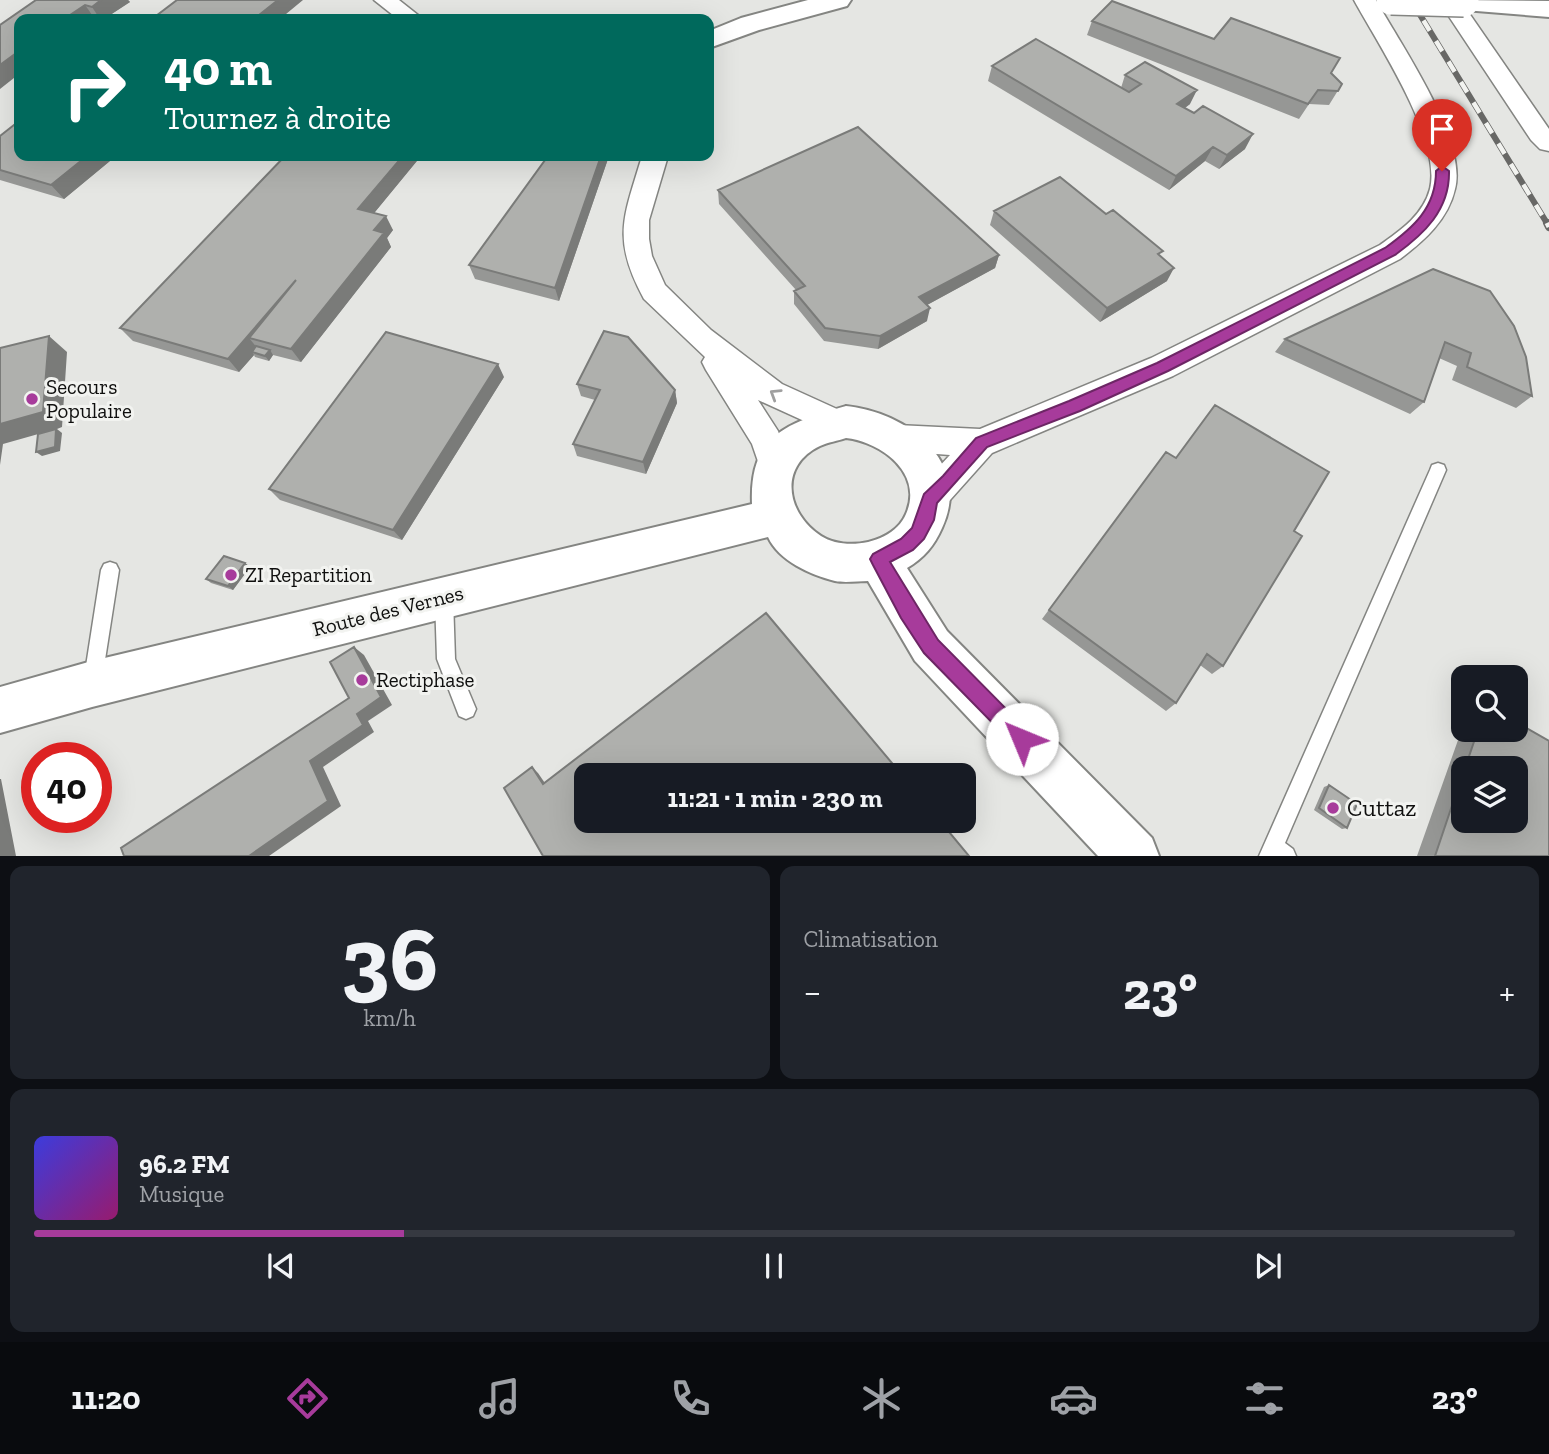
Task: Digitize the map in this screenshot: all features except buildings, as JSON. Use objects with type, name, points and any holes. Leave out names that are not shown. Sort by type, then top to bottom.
[{"type":"main road","points":[[714,38],[730,30],[838,0]]},
{"type":"main road","points":[[1391,0],[1456,1],[1549,9]]},
{"type":"main road","points":[[837,423],[864,424],[897,438],[922,464],[930,499],[925,520],[907,545],[879,559],[848,563],[818,556],[793,540],[776,517],[770,500],[770,482],[774,466],[795,438],[810,429],[837,423]]},
{"type":"main road","name":"Route des Vernes","points":[[0,710],[92,684],[776,517]]},
{"type":"main road","points":[[879,559],[931,646],[1134,856]]},
{"type":"street","points":[[385,0],[405,14]]},
{"type":"street","points":[[897,438],[981,443],[1163,367],[1390,252],[1416,233],[1433,211],[1443,188],[1442,154],[1431,120],[1365,0]]},
{"type":"street","points":[[1456,1],[1540,134],[1549,143]]},
{"type":"street","points":[[654,161],[636,220],[635,239],[638,256],[654,291],[701,338],[771,393],[837,423]]},
{"type":"street","points":[[701,338],[760,430],[774,466]]},
{"type":"street","points":[[930,499],[981,443]]},
{"type":"lane","points":[[1276,853],[1438,470]]},
{"type":"lane","points":[[92,684],[110,570]]},
{"type":"lane","points":[[444,597],[446,659],[466,709]]},
{"type":"railway","points":[[1411,0],[1548,225]]},
{"type":"place","name":"Secours Populaire","points":[[32,399]]},
{"type":"place","name":"ZI Repartition","points":[[231,575]]},
{"type":"place","name":"Rectiphase","points":[[362,680]]},
{"type":"place","name":"Cuttaz","points":[[1333,808]]},
{"type":"route","points":[[1022,739],[931,646],[920,632],[879,559],[907,545],[918,533],[925,520],[930,499],[981,443],[1163,367],[1390,252],[1416,233],[1433,211],[1443,188],[1442,171]]}]
